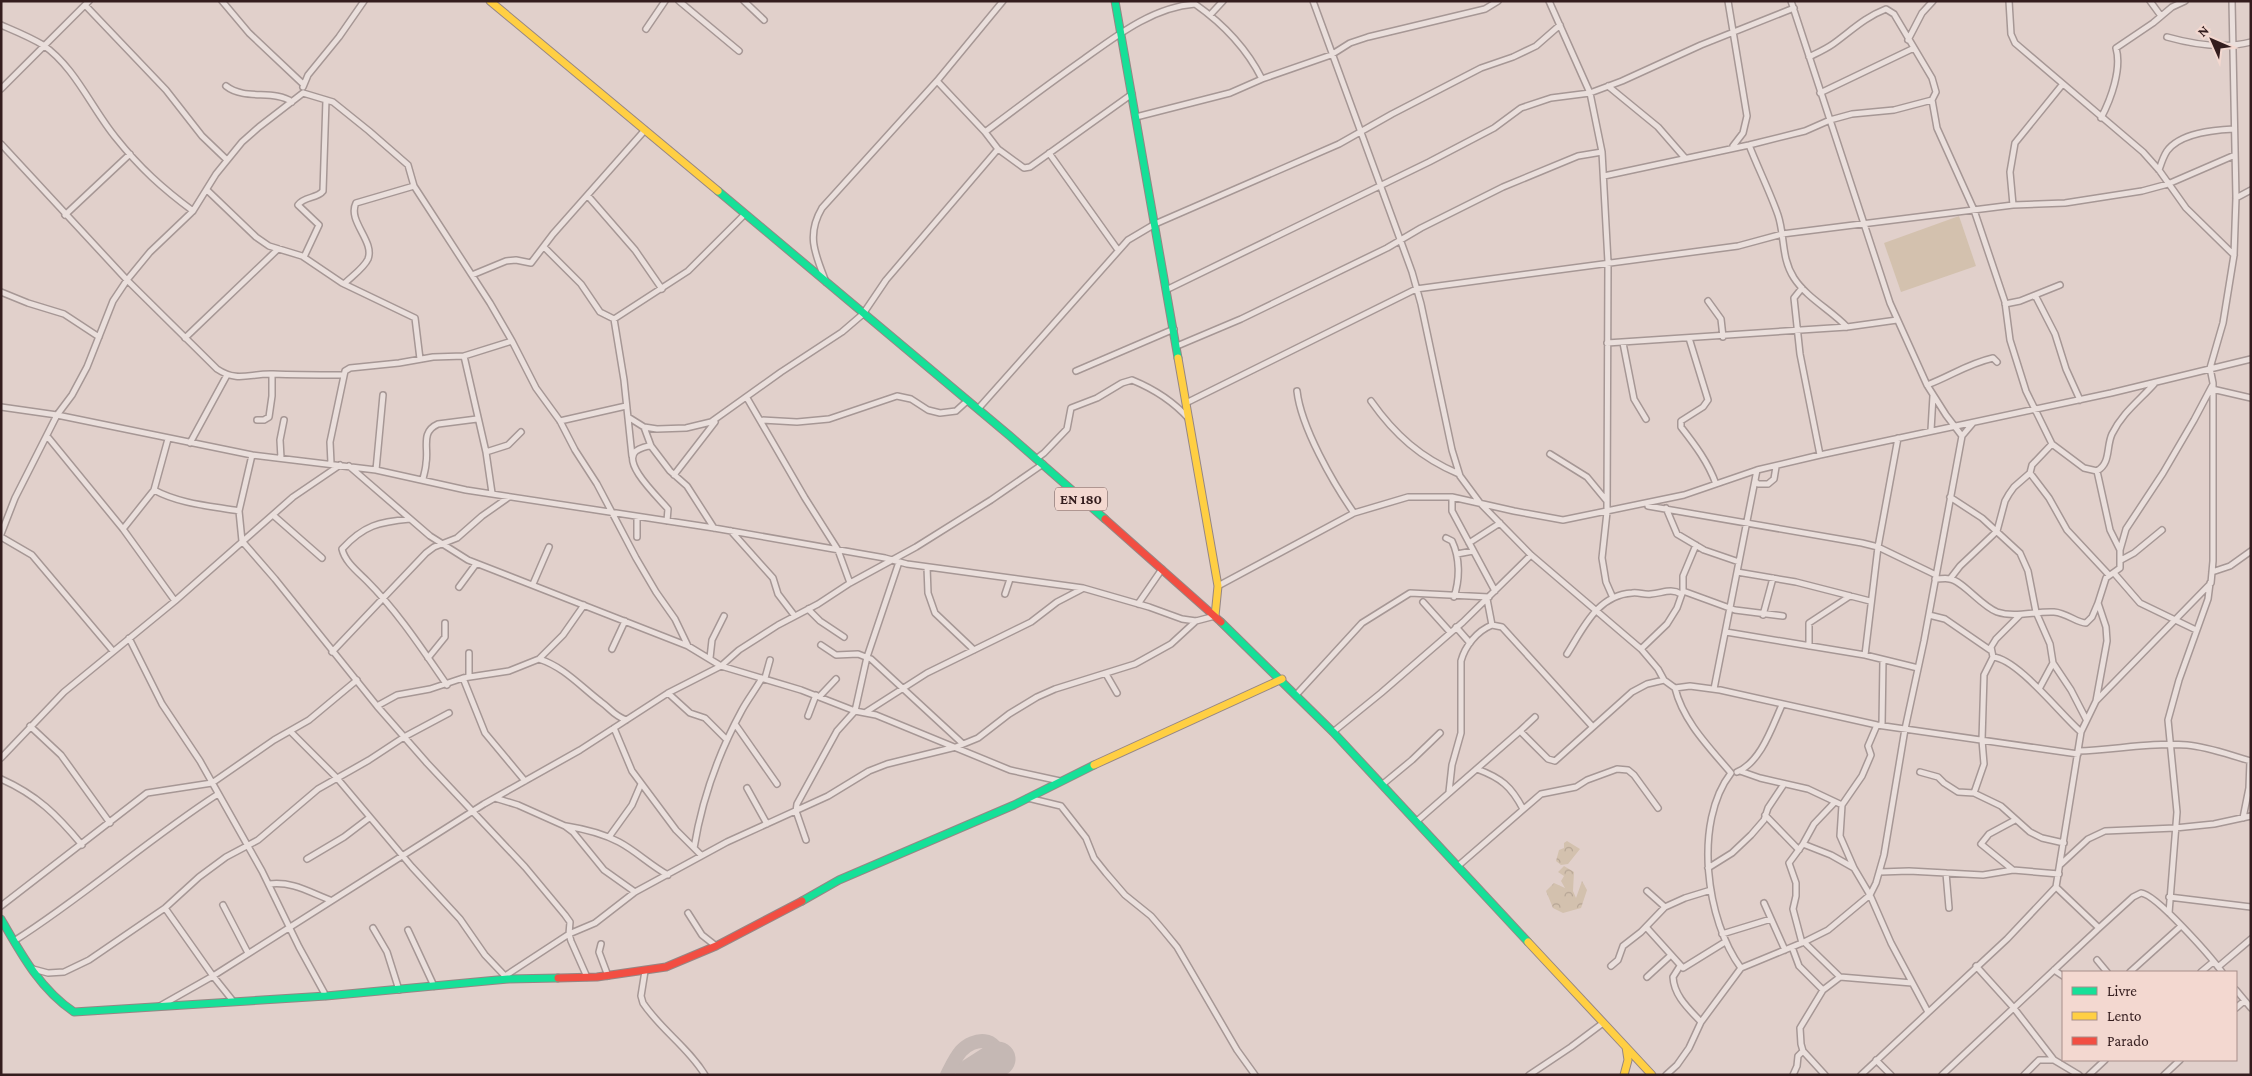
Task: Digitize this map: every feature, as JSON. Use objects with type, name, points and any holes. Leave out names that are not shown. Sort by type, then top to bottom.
[{"type":"street","points":[[222,1],[249,33],[303,84]]},
{"type":"street","points":[[303,93],[303,84],[308,74],[339,37],[364,1]]},
{"type":"street","name":"EN 180","points":[[490,1],[967,401],[978,408],[1215,616],[1282,680],[1383,784],[1652,1075]]},
{"type":"street","points":[[646,29],[665,1]]},
{"type":"street","points":[[678,1],[739,51]]},
{"type":"street","points":[[744,1],[764,20]]},
{"type":"street","points":[[827,282],[816,253],[812,230],[814,221],[822,208],[937,81],[1003,1]]},
{"type":"street","points":[[1,407],[57,415],[252,455],[331,463],[376,470],[466,490],[714,528],[927,567],[962,570],[1010,579],[1083,588],[1138,604],[1182,620],[1196,621],[1215,616],[1218,586],[1115,1]]},
{"type":"street","points":[[1210,15],[1223,1]]},
{"type":"street","points":[[1312,1],[1402,241],[1416,289],[1459,474],[1480,503],[1531,554],[1641,649],[1658,668],[1664,680],[1675,688],[1679,704],[1700,735],[1731,773]]},
{"type":"street","points":[[1136,117],[1230,93],[1262,79],[1331,55],[1350,43],[1485,9],[1498,1]]},
{"type":"street","points":[[1549,1],[1590,93],[1602,152],[1608,262],[1606,512],[1602,558],[1606,582],[1613,598]]},
{"type":"street","points":[[1728,1],[1747,116],[1743,133],[1732,147]]},
{"type":"street","points":[[1791,1],[1897,320],[1933,396],[1962,436]]},
{"type":"street","points":[[1908,40],[1922,13],[1934,1]]},
{"type":"street","points":[[2009,1],[2012,39],[2062,85],[2143,152],[2196,219],[2234,255]]},
{"type":"street","points":[[2150,1],[2160,16]]},
{"type":"street","points":[[2101,118],[2112,96],[2118,57],[2116,48],[2153,23],[2172,7],[2185,1]]},
{"type":"street","points":[[2169,913],[2176,799],[2168,720],[2179,680],[2208,599],[2212,572],[2213,386],[2210,368],[2223,323],[2234,255],[2236,198],[2232,1]]},
{"type":"street","points":[[1,89],[87,3],[166,90],[202,136],[226,160]]},
{"type":"street","points":[[985,132],[1054,79],[1121,32],[1167,10],[1186,5],[1195,4],[1210,15],[1252,60],[1262,79]]},
{"type":"street","points":[[1166,290],[1380,186],[1494,128],[1522,108],[1551,98],[1590,93],[1794,8]]},
{"type":"street","points":[[1809,57],[1833,44],[1864,19],[1886,8],[1894,14],[1932,78],[1936,92],[1932,100],[1937,128],[1974,210],[2005,304],[2010,340],[2021,377],[2035,409],[2052,444],[2084,468],[2097,472]]},
{"type":"street","points":[[1,25],[44,46],[71,75],[114,137],[158,186],[193,211]]},
{"type":"street","points":[[978,408],[1128,240],[1155,224],[1360,133],[1392,114],[1481,68],[1513,57],[1536,46],[1560,25]]},
{"type":"street","points":[[2167,36],[2192,42],[2233,44],[2251,42]]},
{"type":"street","points":[[1820,93],[1914,48]]},
{"type":"street","points":[[937,81],[985,132],[998,149],[1024,168],[1030,167],[1132,94]]},
{"type":"street","points":[[2013,205],[2010,172],[2015,143],[2062,85]]},
{"type":"street","points":[[226,86],[241,93],[281,97],[292,102]]},
{"type":"street","points":[[1608,86],[1658,127],[1685,158]]},
{"type":"street","points":[[303,93],[337,105],[408,165],[414,186],[512,341],[536,388],[560,421],[614,514],[636,558],[656,592],[675,618],[688,646]]},
{"type":"street","points":[[113,651],[32,555],[1,535],[7,516],[57,415],[72,395],[99,337],[113,301],[127,280],[150,252],[193,211],[226,160],[251,133],[303,93]]},
{"type":"street","points":[[304,257],[319,225],[298,205],[301,200],[321,194],[323,190],[326,100]]},
{"type":"street","points":[[1604,176],[1732,147],[1749,145],[1805,131],[1830,120],[1868,111],[1894,110],[1932,100]]},
{"type":"street","points":[[2159,170],[2167,151],[2180,142],[2203,131],[2234,129]]},
{"type":"street","points":[[472,275],[506,261],[516,260],[530,263],[553,234],[645,130]]},
{"type":"street","points":[[1,144],[127,280],[217,369],[227,375],[240,378],[272,374],[343,375]]},
{"type":"street","points":[[1749,145],[1778,216],[1785,258],[1795,279],[1802,288],[1836,316],[1846,327]]},
{"type":"street","points":[[674,475],[717,420],[781,372],[842,332],[863,314],[886,280],[998,149]]},
{"type":"street","points":[[1177,346],[1241,318],[1402,241],[1421,228],[1503,187],[1578,156],[1602,152]]},
{"type":"street","points":[[1049,153],[1118,250]]},
{"type":"street","points":[[65,215],[130,154]]},
{"type":"street","points":[[1186,403],[1416,289],[1738,246],[1782,234],[2013,205],[2065,203],[2142,192],[2168,184],[2235,155]]},
{"type":"street","points":[[344,284],[367,261],[369,252],[356,218],[354,206],[356,203],[414,186]]},
{"type":"street","points":[[207,190],[256,238],[304,257],[344,284],[415,318],[420,359]]},
{"type":"street","points":[[2236,198],[2251,190]]},
{"type":"street","points":[[588,196],[635,250],[662,289]]},
{"type":"street","points":[[544,247],[581,284],[600,312],[607,318],[614,319],[688,271],[745,214]]},
{"type":"street","points":[[185,338],[278,248]]},
{"type":"street","points":[[2005,304],[2020,301],[2060,285]]},
{"type":"street","points":[[1802,288],[1794,298],[1797,330],[1820,455]]},
{"type":"street","points":[[1,292],[33,305],[64,314],[99,337]]},
{"type":"street","points":[[2035,295],[2055,334],[2066,369],[2080,400]]},
{"type":"street","points":[[1708,301],[1721,319],[1723,337]]},
{"type":"street","points":[[614,319],[628,417],[632,462],[636,470],[668,509],[667,521]]},
{"type":"street","points":[[1607,343],[1723,337],[1846,327],[1897,320]]},
{"type":"street","points":[[1076,371],[1174,329]]},
{"type":"street","points":[[1689,338],[1708,400],[1703,407],[1681,421],[1680,426],[1698,448],[1712,471],[1716,484]]},
{"type":"street","points":[[331,463],[330,442],[340,400],[343,375],[350,368],[420,359],[464,356],[512,341]]},
{"type":"street","points":[[1623,343],[1634,399],[1646,419]]},
{"type":"street","points":[[464,356],[486,452],[492,493]]},
{"type":"street","points":[[1927,385],[1950,376],[1962,367],[1974,362],[1993,358],[1997,362]]},
{"type":"street","points":[[1218,586],[1354,513],[1412,496],[1452,497],[1563,520],[1684,495],[1757,470],[1820,455],[2080,400],[2251,359]]},
{"type":"street","points":[[257,420],[264,420],[269,417],[272,374]]},
{"type":"street","points":[[190,443],[227,375]]},
{"type":"street","points":[[1036,458],[1044,453],[1067,429],[1071,408],[1097,398],[1132,380],[1155,391],[1189,419]]},
{"type":"street","points":[[2097,472],[2107,461],[2110,441],[2121,419],[2155,383]]},
{"type":"street","points":[[2213,386],[2251,398]]},
{"type":"street","points":[[2120,550],[2126,529],[2164,473],[2213,386]]},
{"type":"street","points":[[1297,392],[1302,412],[1336,488],[1354,513]]},
{"type":"street","points":[[376,470],[383,395]]},
{"type":"street","points":[[761,420],[797,422],[829,419],[897,396],[911,399],[928,410],[940,413],[956,411],[967,401]]},
{"type":"street","points":[[1931,430],[1933,396]]},
{"type":"street","points":[[747,398],[805,498],[838,550],[850,583]]},
{"type":"street","points":[[1371,401],[1393,430],[1411,447],[1436,464],[1459,474]]},
{"type":"street","points":[[560,421],[626,406]]},
{"type":"street","points":[[628,417],[644,427],[680,428],[702,425],[717,420]]},
{"type":"street","points":[[423,479],[426,463],[426,436],[432,426],[477,419]]},
{"type":"street","points":[[281,458],[280,440],[284,420]]},
{"type":"street","points":[[1666,1075],[1677,1065],[1689,1048],[1701,1022],[1741,968],[1761,958],[1803,943],[1839,922],[1870,895],[1880,872],[1891,821],[1905,729],[1929,616],[1962,436],[1974,423]]},
{"type":"street","points":[[644,427],[651,446],[674,475],[687,486],[714,528]]},
{"type":"street","points":[[486,452],[508,445],[521,432]]},
{"type":"street","points":[[47,436],[122,529],[175,601]]},
{"type":"street","points":[[1865,655],[1878,547],[1898,438]]},
{"type":"street","points":[[122,529],[154,490],[168,439]]},
{"type":"street","points":[[1950,579],[1960,566],[1997,531],[2005,501],[2014,487],[2030,473],[2032,464],[2052,444]]},
{"type":"street","points":[[632,456],[637,450],[651,446]]},
{"type":"street","points":[[1550,454],[1587,478],[1606,500]]},
{"type":"street","points":[[252,455],[239,511],[242,542],[275,579],[377,706],[565,915],[570,922],[569,934],[571,942],[587,977]]},
{"type":"street","points":[[158,1007],[213,976],[290,928],[330,900],[495,798],[580,750],[668,693],[721,666],[739,650],[794,615],[808,609],[892,560],[991,500],[1043,464]]},
{"type":"street","points":[[1,758],[64,692],[175,601],[308,485],[340,465]]},
{"type":"street","points":[[349,466],[441,545],[476,564],[513,579],[533,584],[688,646],[721,666],[818,696],[854,711],[866,712],[1010,770],[1060,781]]},
{"type":"street","points":[[1755,480],[1758,484],[1768,484],[1774,479],[1776,467]]},
{"type":"street","points":[[1714,689],[1757,470]]},
{"type":"street","points":[[1643,505],[1878,547],[1935,577],[1950,579],[1997,612],[2020,615],[2036,612],[2061,613],[2086,623],[2092,617],[2102,587],[2111,574],[2120,568],[2121,560],[2120,550],[2110,530],[2097,472]]},
{"type":"street","points":[[2030,473],[2049,498],[2067,530],[2140,603],[2175,618],[2196,630]]},
{"type":"street","points":[[154,490],[189,503],[239,511]]},
{"type":"street","points":[[332,652],[426,553],[457,538],[482,516],[509,497]]},
{"type":"street","points":[[1452,497],[1452,511],[1495,591]]},
{"type":"street","points":[[1950,497],[1972,511],[1997,531],[2014,546],[2025,562],[2036,612],[2050,644],[2053,663],[2071,690],[2086,719]]},
{"type":"street","points":[[1666,508],[1677,534],[1720,557],[1739,562]]},
{"type":"street","points":[[272,515],[322,558]]},
{"type":"street","points":[[637,516],[637,537]]},
{"type":"street","points":[[410,519],[383,522],[369,526],[354,536],[342,548],[344,556],[410,632],[447,684]]},
{"type":"street","points":[[1469,543],[1500,523]]},
{"type":"street","points":[[2121,560],[2134,553],[2162,530]]},
{"type":"street","points":[[731,531],[773,578],[778,594],[794,615]]},
{"type":"street","points":[[1446,538],[1452,541],[1458,554],[1458,582],[1454,597]]},
{"type":"street","points":[[1641,649],[1673,615],[1682,593],[1683,576],[1696,545]]},
{"type":"street","points":[[533,584],[549,547]]},
{"type":"street","points":[[1458,554],[1473,551]]},
{"type":"street","points":[[2212,572],[2230,566],[2251,551]]},
{"type":"street","points":[[1333,732],[1456,628],[1531,554]]},
{"type":"street","points":[[806,840],[796,811],[837,731],[854,711],[867,657],[899,562]]},
{"type":"street","points":[[459,587],[476,564]]},
{"type":"street","points":[[927,567],[928,593],[935,613],[974,650]]},
{"type":"street","points":[[1138,604],[1162,569]]},
{"type":"street","points":[[1737,572],[1773,578],[1870,601]]},
{"type":"street","points":[[1763,615],[1773,578]]},
{"type":"street","points":[[1005,594],[1010,579]]},
{"type":"street","points":[[1860,1075],[2018,928],[2056,887],[2081,732],[2086,719],[2096,701],[2210,583]]},
{"type":"street","points":[[866,712],[927,674],[1032,622],[1057,602],[1083,588]]},
{"type":"street","points":[[1567,654],[1596,609],[1613,598],[1631,593],[1650,594],[1673,590],[1729,607],[1763,615],[1783,616]]},
{"type":"street","points":[[1296,694],[1358,627],[1410,593],[1488,598]]},
{"type":"street","points":[[1809,646],[1809,623],[1850,596]]},
{"type":"street","points":[[1488,598],[1492,624]]},
{"type":"street","points":[[1423,602],[1450,632]]},
{"type":"street","points":[[2096,701],[2107,641],[2106,627],[2098,603]]},
{"type":"street","points":[[377,706],[397,695],[447,684],[466,677],[509,671],[539,658],[563,634],[584,605]]},
{"type":"street","points":[[808,609],[820,621],[844,637]]},
{"type":"street","points":[[1990,650],[1996,639],[2020,615]]},
{"type":"street","points":[[710,658],[712,640],[724,616]]},
{"type":"street","points":[[1929,616],[1945,620],[1990,650],[1993,657],[1984,675],[1982,740],[1984,764],[1974,792]]},
{"type":"street","points":[[612,649],[625,621]]},
{"type":"street","points":[[507,977],[569,934],[595,923],[635,892],[701,855],[828,796],[878,768],[956,747],[978,738],[1009,714],[1037,697],[1055,689],[1135,664],[1171,644],[1196,621]]},
{"type":"street","points":[[428,658],[445,637],[445,623]]},
{"type":"street","points":[[1449,792],[1450,779],[1461,733],[1460,661],[1470,643],[1492,624]]},
{"type":"street","points":[[1492,624],[1502,627],[1592,726]]},
{"type":"street","points":[[1456,628],[1470,643]]},
{"type":"street","points":[[1726,632],[1865,655],[1918,668]]},
{"type":"street","points":[[129,638],[162,704],[212,783],[269,884],[326,996]]},
{"type":"street","points":[[821,644],[836,655],[858,654],[867,657],[964,744]]},
{"type":"street","points":[[469,653],[466,677],[485,733],[525,781]]},
{"type":"street","points":[[1993,657],[2013,667],[2039,689],[2081,732]]},
{"type":"street","points":[[539,658],[556,666],[602,702],[612,713],[626,720]]},
{"type":"street","points":[[694,848],[704,799],[727,740],[763,678],[770,660]]},
{"type":"street","points":[[1883,660],[1880,725],[1868,746],[1871,755],[1862,776],[1842,806],[1839,829],[1840,836],[1854,868],[1870,895],[1890,943],[1928,1012]]},
{"type":"street","points":[[2039,689],[2053,663]]},
{"type":"street","points":[[1106,674],[1117,693]]},
{"type":"street","points":[[808,716],[818,696],[836,679]]},
{"type":"street","points":[[1,906],[147,793],[212,783],[274,740],[292,732],[357,680]]},
{"type":"street","points":[[1,919],[51,994],[74,1012],[326,996],[399,990],[507,977],[587,977],[645,971],[666,967],[716,946],[785,911],[839,880],[1028,798],[1060,781],[1282,680]]},
{"type":"street","points":[[1520,731],[1548,759],[1555,761],[1592,726],[1640,687],[1664,680]]},
{"type":"street","points":[[1675,688],[1690,686],[1714,689],[1880,725],[2078,753],[2169,744],[2214,749],[2250,761],[2249,788],[2243,818]]},
{"type":"street","points":[[668,693],[690,713],[705,718],[727,740]]},
{"type":"street","points":[[1740,771],[1757,754],[1782,705]]},
{"type":"street","points":[[33,969],[48,973],[64,972],[90,960],[165,908],[226,857],[269,832],[306,798],[404,737],[449,713]]},
{"type":"street","points":[[1417,820],[1536,717]]},
{"type":"street","points":[[735,724],[777,784]]},
{"type":"street","points":[[30,726],[61,756],[110,823]]},
{"type":"street","points":[[614,728],[629,766],[641,784],[676,830],[701,855]]},
{"type":"street","points":[[292,732],[337,778],[369,818],[460,919],[485,955],[507,977]]},
{"type":"street","points":[[1383,784],[1406,766],[1440,733]]},
{"type":"street","points":[[1477,769],[1499,777],[1512,790],[1523,809]]},
{"type":"street","points":[[1458,866],[1541,794],[1576,787],[1587,780],[1618,769],[1628,770],[1634,775],[1658,808]]},
{"type":"street","points":[[1741,968],[1722,934],[1711,890],[1708,868],[1708,849],[1715,808],[1722,787],[1731,773],[1740,771],[1808,789],[1842,806]]},
{"type":"street","points":[[1920,772],[1938,776],[1944,783],[1961,793],[1974,792],[2001,806],[2015,820],[2042,838],[2064,843]]},
{"type":"street","points":[[1,779],[24,789],[50,809],[82,844]]},
{"type":"street","points":[[609,837],[632,805],[641,784]]},
{"type":"street","points":[[1708,868],[1740,846],[1762,823],[1765,814],[1784,784]]},
{"type":"street","points":[[747,788],[767,824]]},
{"type":"street","points":[[14,941],[94,886],[165,830],[218,794]]},
{"type":"street","points":[[495,798],[518,805],[565,826],[573,832],[604,870],[635,892]]},
{"type":"street","points":[[1028,798],[1061,806],[1086,838],[1094,858],[1106,873],[1125,895],[1151,916],[1164,930],[1177,947],[1237,1050],[1255,1075]]},
{"type":"street","points":[[1834,803],[1814,824],[1803,844],[1788,863],[1796,882],[1796,896],[1793,909],[1803,943],[1840,977],[1912,983]]},
{"type":"street","points":[[1765,814],[1799,850]]},
{"type":"street","points":[[2060,865],[2088,839],[2105,830],[2175,828],[2251,816]]},
{"type":"street","points":[[307,859],[344,837],[369,818]]},
{"type":"street","points":[[2013,870],[1982,844],[1989,834],[2015,820]]},
{"type":"street","points":[[565,826],[589,830],[609,837],[621,843],[651,866],[668,875]]},
{"type":"street","points":[[1803,844],[1854,868]]},
{"type":"street","points":[[1880,872],[1909,871],[1983,875],[2013,870],[2059,874]]},
{"type":"street","points":[[1946,873],[1949,908]]},
{"type":"street","points":[[269,884],[282,882],[297,886],[330,900]]},
{"type":"street","points":[[2056,887],[2099,928]]},
{"type":"street","points":[[1611,966],[1618,960],[1624,946],[1665,907],[1685,898],[1711,890]]},
{"type":"street","points":[[1647,891],[1665,907]]},
{"type":"street","points":[[1942,1075],[2099,928],[2133,897],[2141,893],[2147,894],[2169,913],[2220,970],[2251,939]]},
{"type":"street","points":[[2169,896],[2251,907]]},
{"type":"street","points":[[1764,903],[1785,950]]},
{"type":"street","points":[[223,905],[248,953]]},
{"type":"street","points":[[165,908],[213,976],[234,1001]]},
{"type":"street","points":[[688,913],[702,934],[716,946]]},
{"type":"street","points":[[1722,934],[1771,919]]},
{"type":"street","points":[[2131,971],[2181,926]]},
{"type":"street","points":[[1646,927],[1680,966],[1686,967],[1725,942]]},
{"type":"street","points":[[373,928],[387,952],[399,990]]},
{"type":"street","points":[[408,930],[434,986]]},
{"type":"street","points":[[601,944],[599,952],[608,976]]},
{"type":"street","points":[[1792,948],[1799,966],[1823,990]]},
{"type":"street","points":[[1647,977],[1671,955]]},
{"type":"street","points":[[2097,960],[2106,971]]},
{"type":"street","points":[[2202,971],[2213,962]]},
{"type":"street","points":[[1680,966],[1673,977],[1675,989],[1701,1022]]},
{"type":"street","points":[[1976,966],[2013,1008],[2054,1060],[2079,1075]]},
{"type":"street","points":[[2054,970],[2062,975]]},
{"type":"street","points":[[645,971],[641,996],[643,1003],[666,1032],[692,1055],[705,1075]]},
{"type":"street","points":[[1825,1075],[1803,1051],[1800,1028],[1823,990],[1840,977]]},
{"type":"street","points":[[2237,991],[2251,1008]]},
{"type":"street","points":[[2237,1007],[2244,1000]]},
{"type":"street","points":[[1529,1075],[1603,1023]]},
{"type":"street","points":[[1624,1075],[1628,1060],[1626,1047]]},
{"type":"street","points":[[1793,1075],[1798,1056],[1803,1051]]},
{"type":"street","points":[[1876,1060],[1891,1075]]},
{"type":"street","points":[[2024,1075],[2039,1060],[2054,1060]]},
{"type":"street","points":[[2089,1075],[2104,1061]]},
{"type":"street","points":[[2164,1075],[2179,1061]]},
{"type":"green space","points":[[1959,216],[1976,266],[1901,292],[1884,243]]},
{"type":"green space","points":[[1567,841],[1580,849],[1568,864],[1561,865],[1556,861],[1559,850],[1564,848],[1564,843]]},
{"type":"green space","points":[[1564,866],[1574,872],[1573,891],[1576,898],[1582,881],[1587,890],[1581,908],[1563,913],[1553,908],[1546,891],[1554,883],[1565,888],[1561,881],[1564,876],[1558,872]]},
{"type":"taxiway","points":[[947,1075],[961,1051],[966,1046],[978,1041],[984,1041],[994,1046],[998,1059]]},
{"type":"runway","points":[[973,1075],[998,1059]]},
{"type":"traffic: fast","points":[[1115,1],[1178,358]]},
{"type":"traffic: fast","points":[[718,191],[1010,436],[1105,519]]},
{"type":"traffic: fast","points":[[1221,622],[1333,732],[1528,942]]},
{"type":"traffic: fast","points":[[802,901],[839,880],[1014,805],[1094,765]]},
{"type":"traffic: fast","points":[[1,919],[41,982],[74,1012],[326,996],[508,979],[558,978]]},
{"type":"traffic: slow","points":[[490,1],[718,191]]},
{"type":"traffic: slow","points":[[1178,358],[1218,586],[1215,616]]},
{"type":"traffic: slow","points":[[1094,765],[1282,679]]},
{"type":"traffic: slow","points":[[1528,942],[1626,1047],[1628,1060],[1624,1075]]},
{"type":"traffic: slow","points":[[1626,1047],[1652,1075]]},
{"type":"traffic: jam","points":[[1105,519],[1221,622]]},
{"type":"traffic: jam","points":[[558,978],[597,977],[666,967],[716,946],[802,901]]}]
